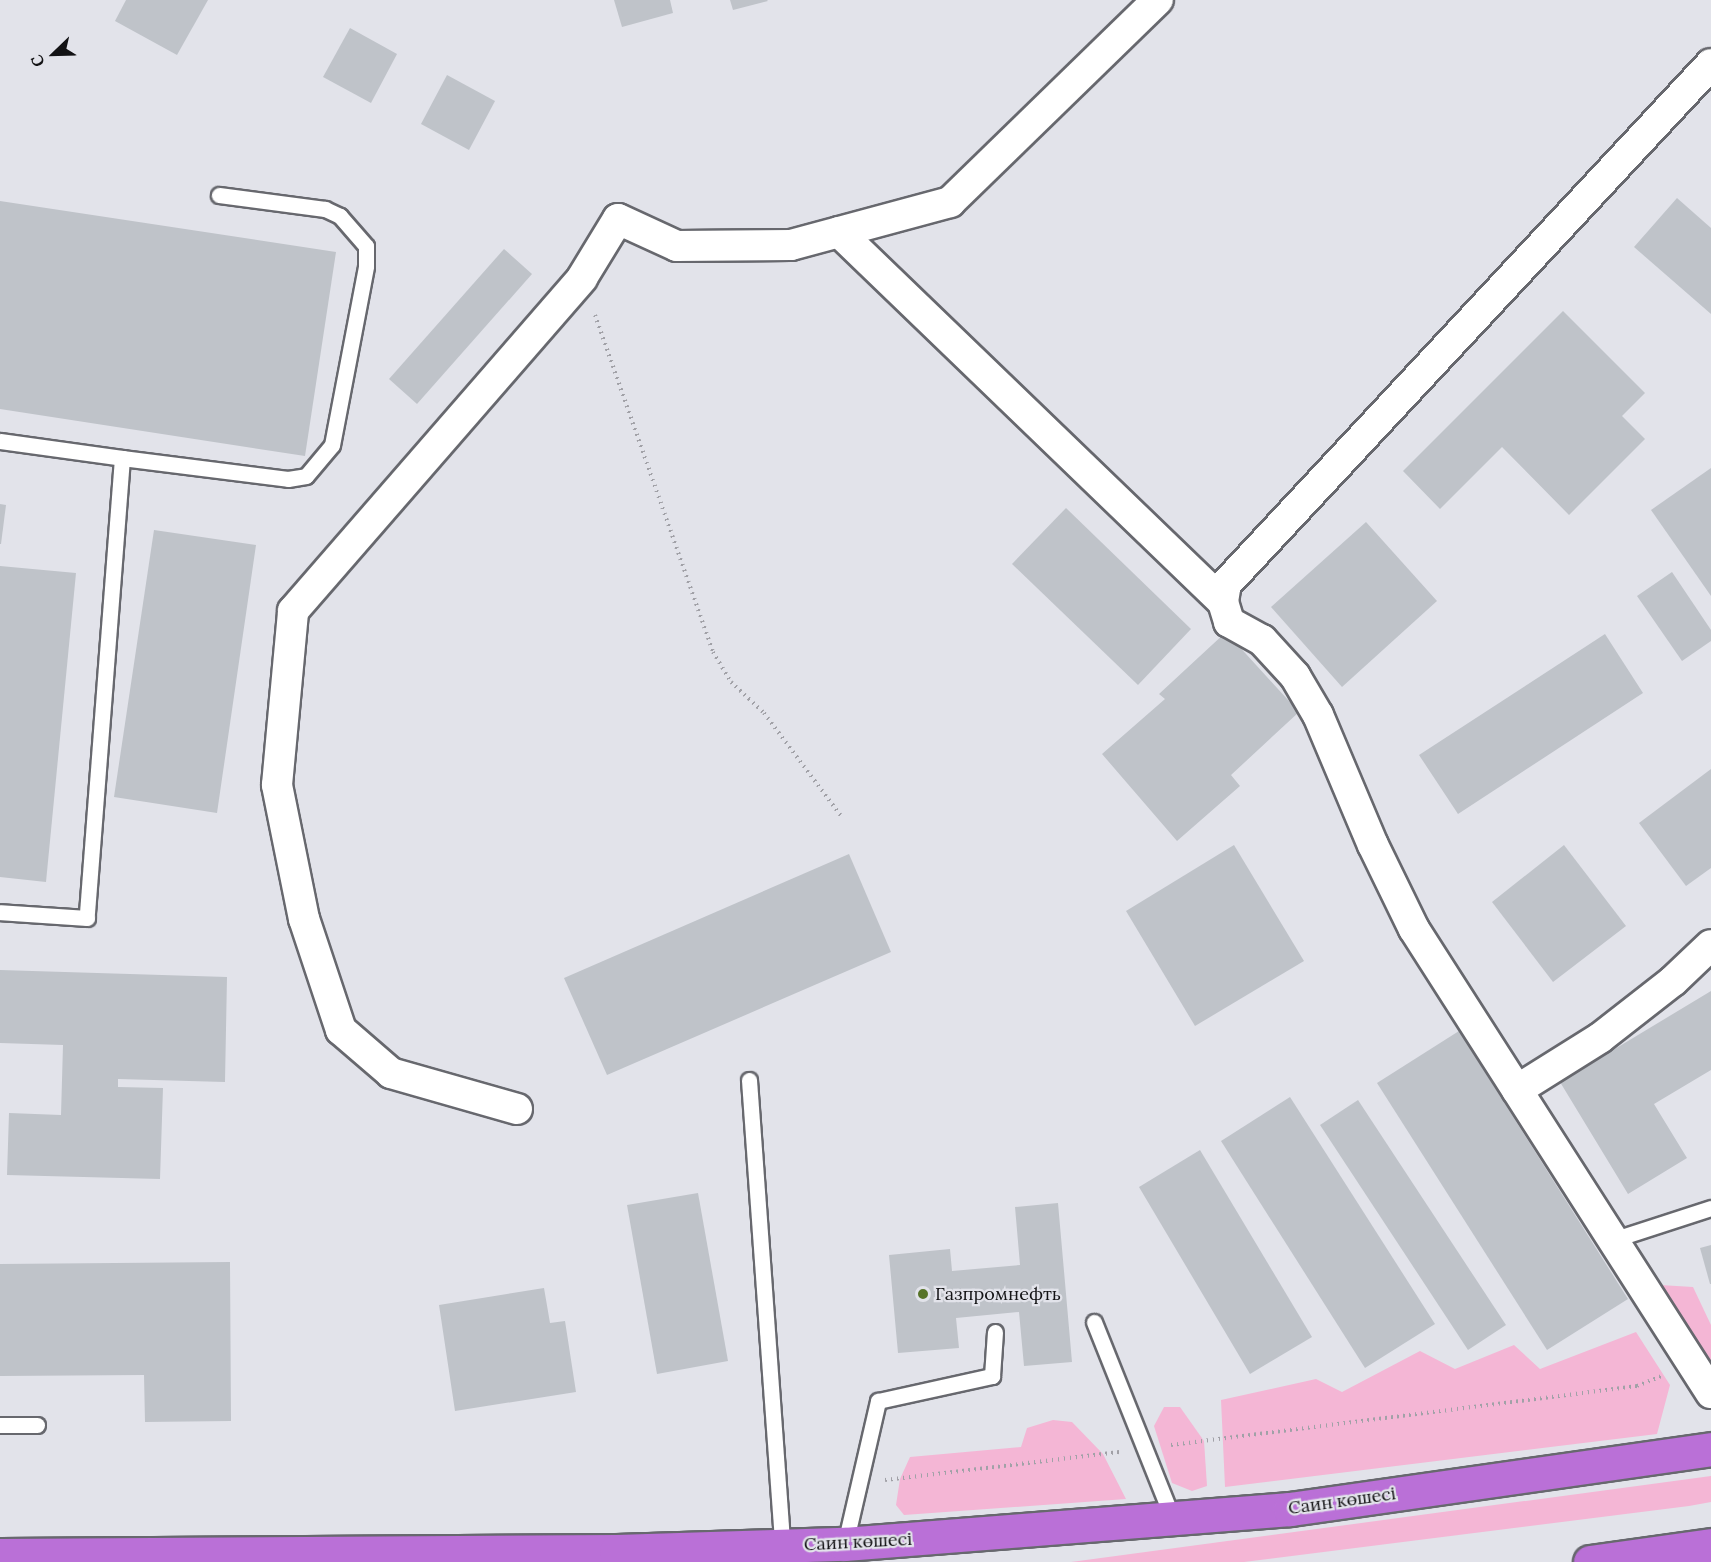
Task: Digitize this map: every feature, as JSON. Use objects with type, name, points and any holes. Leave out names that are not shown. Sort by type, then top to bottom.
[{"type":"highway","name":"Саин көшесі","points":[[0,1555],[568,1552],[845,1544],[1290,1509],[1711,1449]]},
{"type":"highway","points":[[1590,1562],[1711,1545]]},
{"type":"street","points":[[517,1109],[391,1073],[341,1030],[304,919],[277,785],[293,611],[582,278],[618,219],[677,246],[791,245],[950,202],[1158,0]]},
{"type":"street","points":[[1222,602],[1226,584],[1711,64]]},
{"type":"street","points":[[839,232],[1222,602],[1229,622],[1262,640],[1295,676],[1318,715],[1373,845],[1414,929],[1711,1393]]},
{"type":"street","points":[[1517,1090],[1600,1038],[1673,981],[1711,945]]},
{"type":"lane","points":[[0,441],[288,479],[306,476],[332,445],[366,266],[366,246],[340,216],[325,209],[219,195]]},
{"type":"lane","points":[[0,912],[87,918],[122,458]]},
{"type":"lane","points":[[748,1080],[782,1546]]},
{"type":"lane","points":[[1612,1239],[1711,1208]]},
{"type":"lane","points":[[1094,1322],[1173,1520]]},
{"type":"lane","points":[[845,1544],[878,1401],[992,1376],[995,1332]]},
{"type":"lane","points":[[0,1425],[37,1425]]},
{"type":"path","points":[[582,278],[713,652],[731,682],[764,713],[841,816]]},
{"type":"path","points":[[859,1483],[1637,1386],[1692,1364]]},
{"type":"shaded area","points":[[1660,1285],[1693,1287],[1711,1325],[1711,1371]]},
{"type":"shaded area","points":[[1636,1332],[1670,1385],[1657,1434],[1225,1487],[1221,1400],[1316,1379],[1342,1392],[1420,1351],[1455,1369],[1514,1345],[1540,1369]]},
{"type":"shaded area","points":[[1164,1407],[1180,1407],[1204,1441],[1207,1486],[1192,1491],[1172,1483],[1154,1426]]},
{"type":"shaded area","points":[[1053,1420],[1072,1422],[1103,1454],[1126,1499],[904,1515],[896,1505],[900,1479],[910,1457],[1021,1447],[1027,1428]]},
{"type":"shaded area","points":[[1711,1476],[1711,1502],[1689,1506],[1244,1562],[1071,1562]]},
{"type":"building","points":[[126,0],[208,0],[177,55],[115,21]]},
{"type":"building","points":[[614,0],[670,0],[673,13],[622,27]]},
{"type":"building","points":[[730,0],[767,0],[768,1],[733,10]]},
{"type":"building","points":[[350,28],[397,54],[371,103],[323,77]]},
{"type":"building","points":[[447,75],[495,101],[469,150],[421,124]]},
{"type":"building","points":[[1677,198],[1711,228],[1711,314],[1634,247]]},
{"type":"building","points":[[0,201],[336,252],[305,456],[0,409]]},
{"type":"building","points":[[504,249],[532,274],[417,404],[389,379]]},
{"type":"building","points":[[1563,311],[1645,393],[1622,416],[1645,439],[1569,515],[1502,447],[1440,509],[1403,471]]},
{"type":"building","points":[[1711,468],[1711,596],[1651,510]]},
{"type":"building","points":[[0,504],[6,505],[1,544],[0,544]]},
{"type":"building","points":[[1066,508],[1191,629],[1138,685],[1012,564]]},
{"type":"building","points":[[1366,522],[1437,601],[1342,687],[1271,607]]},
{"type":"building","points":[[154,530],[256,545],[217,813],[114,797]]},
{"type":"building","points":[[0,566],[76,573],[46,882],[0,877]]},
{"type":"building","points":[[1672,572],[1711,630],[1711,641],[1682,661],[1637,596]]},
{"type":"building","points":[[1226,632],[1299,712],[1231,775],[1240,786],[1177,841],[1102,754],[1165,699],[1159,694]]},
{"type":"building","points":[[1605,634],[1643,693],[1458,814],[1419,755]]},
{"type":"building","points":[[1711,769],[1711,868],[1686,886],[1639,823]]},
{"type":"building","points":[[1234,845],[1304,961],[1195,1026],[1126,911]]},
{"type":"building","points":[[1564,845],[1626,926],[1553,982],[1492,902]]},
{"type":"building","points":[[849,854],[891,952],[607,1075],[564,978]]},
{"type":"building","points":[[0,970],[227,977],[225,1082],[118,1079],[118,1087],[163,1088],[160,1179],[7,1175],[9,1113],[61,1115],[63,1045],[0,1043]]},
{"type":"building","points":[[1711,991],[1711,1070],[1654,1104],[1687,1158],[1628,1194],[1560,1082]]},
{"type":"building","points":[[1459,1031],[1628,1299],[1547,1350],[1377,1083]]},
{"type":"building","points":[[1290,1097],[1435,1324],[1365,1368],[1221,1141]]},
{"type":"building","points":[[1358,1100],[1506,1325],[1468,1350],[1320,1125]]},
{"type":"building","points":[[1200,1150],[1312,1337],[1250,1374],[1139,1187]]},
{"type":"building","points":[[698,1193],[728,1361],[657,1374],[627,1205]]},
{"type":"building","points":[[1058,1203],[1072,1362],[1024,1366],[1019,1312],[956,1318],[959,1348],[898,1353],[889,1255],[950,1249],[952,1271],[1020,1265],[1015,1207]]},
{"type":"building","points":[[1711,1245],[1711,1284],[1710,1284],[1700,1248]]},
{"type":"building","points":[[230,1262],[231,1421],[145,1422],[144,1375],[0,1376],[0,1264]]},
{"type":"building","points":[[544,1288],[550,1323],[565,1321],[576,1392],[455,1411],[439,1305]]},
{"type":"place","name":"Газпромнефть","points":[[923,1294]]}]
